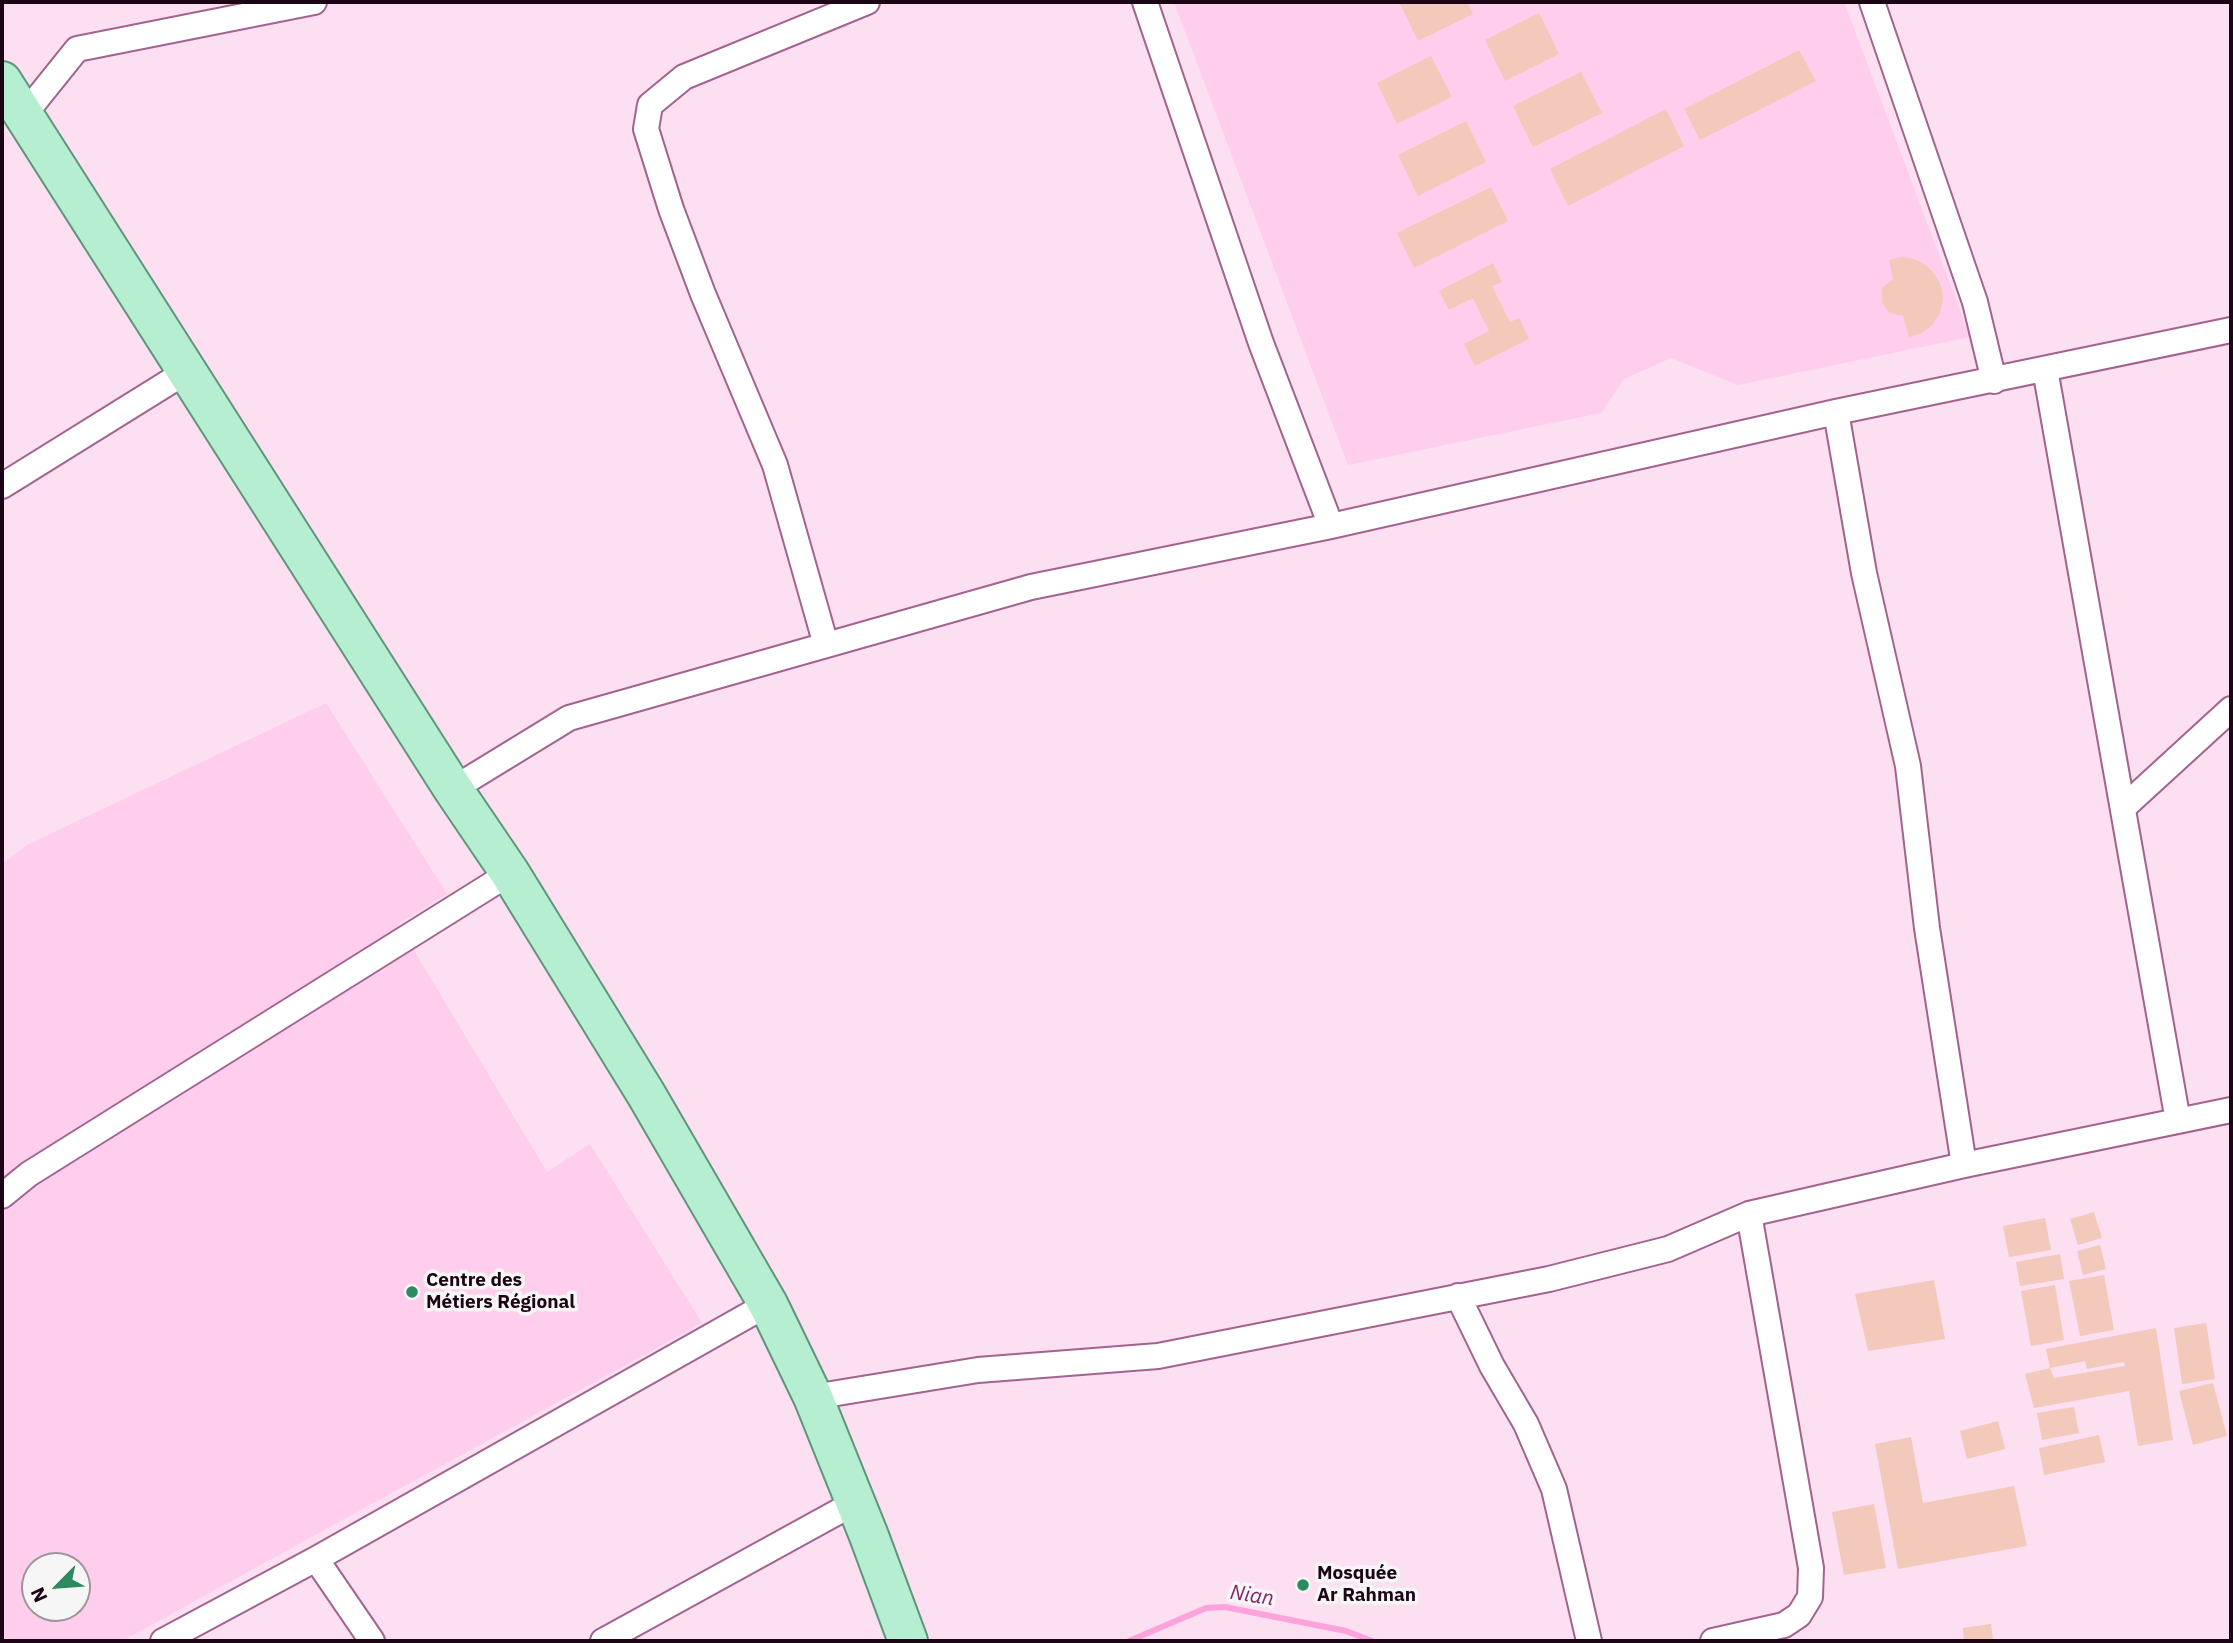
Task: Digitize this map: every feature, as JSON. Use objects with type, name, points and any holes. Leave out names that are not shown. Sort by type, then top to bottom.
[{"type":"main road","points":[[2,81],[453,789],[510,873],[646,1094],[768,1304],[813,1397],[908,1641]]},
{"type":"street","points":[[24,115],[77,49],[249,8],[314,2]]},
{"type":"street","points":[[826,645],[775,465],[703,294],[671,209],[646,129],[650,105],[684,77],[867,2]]},
{"type":"street","points":[[1145,2],[1261,343],[1331,526]]},
{"type":"street","points":[[1872,2],[1975,302],[1994,381]]},
{"type":"street","points":[[453,789],[569,718],[1031,587],[1331,526],[1836,412],[2231,330]]},
{"type":"street","points":[[2045,369],[2178,1121]]},
{"type":"street","points":[[2,486],[187,371]]},
{"type":"street","points":[[1836,412],[1864,573],[1908,766],[1927,928],[1964,1165]]},
{"type":"street","points":[[2123,808],[2231,709]]},
{"type":"street","points":[[2,1196],[29,1174],[510,873]]},
{"type":"street","points":[[813,1397],[978,1370],[1158,1356],[1549,1279],[1668,1249],[1749,1214],[1964,1165],[2231,1110]]},
{"type":"street","points":[[1713,1641],[1784,1625],[1799,1615],[1810,1597],[1811,1568],[1749,1214]]},
{"type":"street","points":[[1458,1296],[1492,1366],[1526,1424],[1554,1489],[1589,1641]]},
{"type":"street","points":[[163,1641],[316,1559],[768,1304]]},
{"type":"street","points":[[603,1641],[856,1502]]},
{"type":"street","points":[[316,1559],[372,1641]]},
{"type":"shaded area","points":[[1174,2],[1844,2],[1970,337],[1738,385],[1671,358],[1624,379],[1601,413],[1348,465]]},
{"type":"shaded area","points":[[326,703],[447,894],[398,924],[547,1172],[590,1144],[702,1323],[122,1641],[2,1641],[2,864],[27,845]]},
{"type":"building","points":[[1399,2],[1467,2],[1473,14],[1418,41]]},
{"type":"building","points":[[1539,13],[1559,54],[1505,81],[1485,40]]},
{"type":"building","points":[[1799,50],[1816,81],[1700,140],[1684,109]]},
{"type":"building","points":[[1431,56],[1452,97],[1397,124],[1377,83]]},
{"type":"building","points":[[1581,72],[1602,113],[1533,147],[1513,106]]},
{"type":"building","points":[[1666,109],[1684,146],[1568,206],[1550,169]]},
{"type":"building","points":[[1466,121],[1486,162],[1418,196],[1398,155]]},
{"type":"building","points":[[1491,187],[1508,221],[1414,268],[1397,233]]},
{"type":"building","points":[[1901,257],[1926,265],[1941,286],[1943,299],[1940,313],[1933,324],[1922,333],[1909,337],[1903,316],[1889,313],[1882,302],[1882,288],[1893,279],[1889,260]]},
{"type":"building","points":[[1493,263],[1502,282],[1492,286],[1510,322],[1519,318],[1529,339],[1475,366],[1464,344],[1489,331],[1473,298],[1449,310],[1439,291]]},
{"type":"building","points":[[2094,1212],[2102,1238],[2078,1245],[2070,1219]]},
{"type":"building","points":[[2045,1218],[2051,1250],[2009,1257],[2003,1226]]},
{"type":"building","points":[[2100,1245],[2106,1269],[2083,1275],[2077,1251]]},
{"type":"building","points":[[2060,1254],[2064,1279],[2020,1286],[2016,1262]]},
{"type":"building","points":[[2104,1275],[2114,1330],[2080,1336],[2069,1281]]},
{"type":"building","points":[[1934,1280],[1945,1339],[1868,1351],[1855,1294]]},
{"type":"building","points":[[2055,1285],[2064,1340],[2031,1346],[2021,1291]]},
{"type":"building","points":[[2206,1323],[2215,1379],[2182,1384],[2174,1328]]},
{"type":"building","points":[[2156,1328],[2173,1440],[2138,1446],[2129,1391],[2034,1408],[2025,1374],[2050,1368],[2046,1349]],"holes":[[[2085,1361],[2087,1369],[2124,1362],[2125,1366],[2054,1378],[2050,1368]]]},
{"type":"building","points":[[2213,1383],[2227,1436],[2193,1445],[2179,1391]]},
{"type":"building","points":[[2074,1407],[2079,1433],[2042,1440],[2037,1413]]},
{"type":"building","points":[[1998,1421],[2005,1449],[1967,1459],[1960,1431]]},
{"type":"building","points":[[2099,1435],[2105,1462],[2044,1475],[2039,1448]]},
{"type":"building","points":[[1911,1437],[1923,1503],[2014,1486],[2027,1546],[1898,1569],[1875,1444]]},
{"type":"building","points":[[1874,1504],[1886,1568],[1844,1575],[1832,1512]]},
{"type":"building","points":[[1991,1624],[1993,1641],[1964,1641],[1963,1628]]},
{"type":"waterway","name":"Nian","points":[[1129,1641],[1206,1608],[1225,1607],[1346,1631],[1372,1641]]},
{"type":"place","name":"Centre des Métiers Régional","points":[[412,1292]]},
{"type":"place","name":"Mosquée Ar Rahman","points":[[1303,1585]]}]
